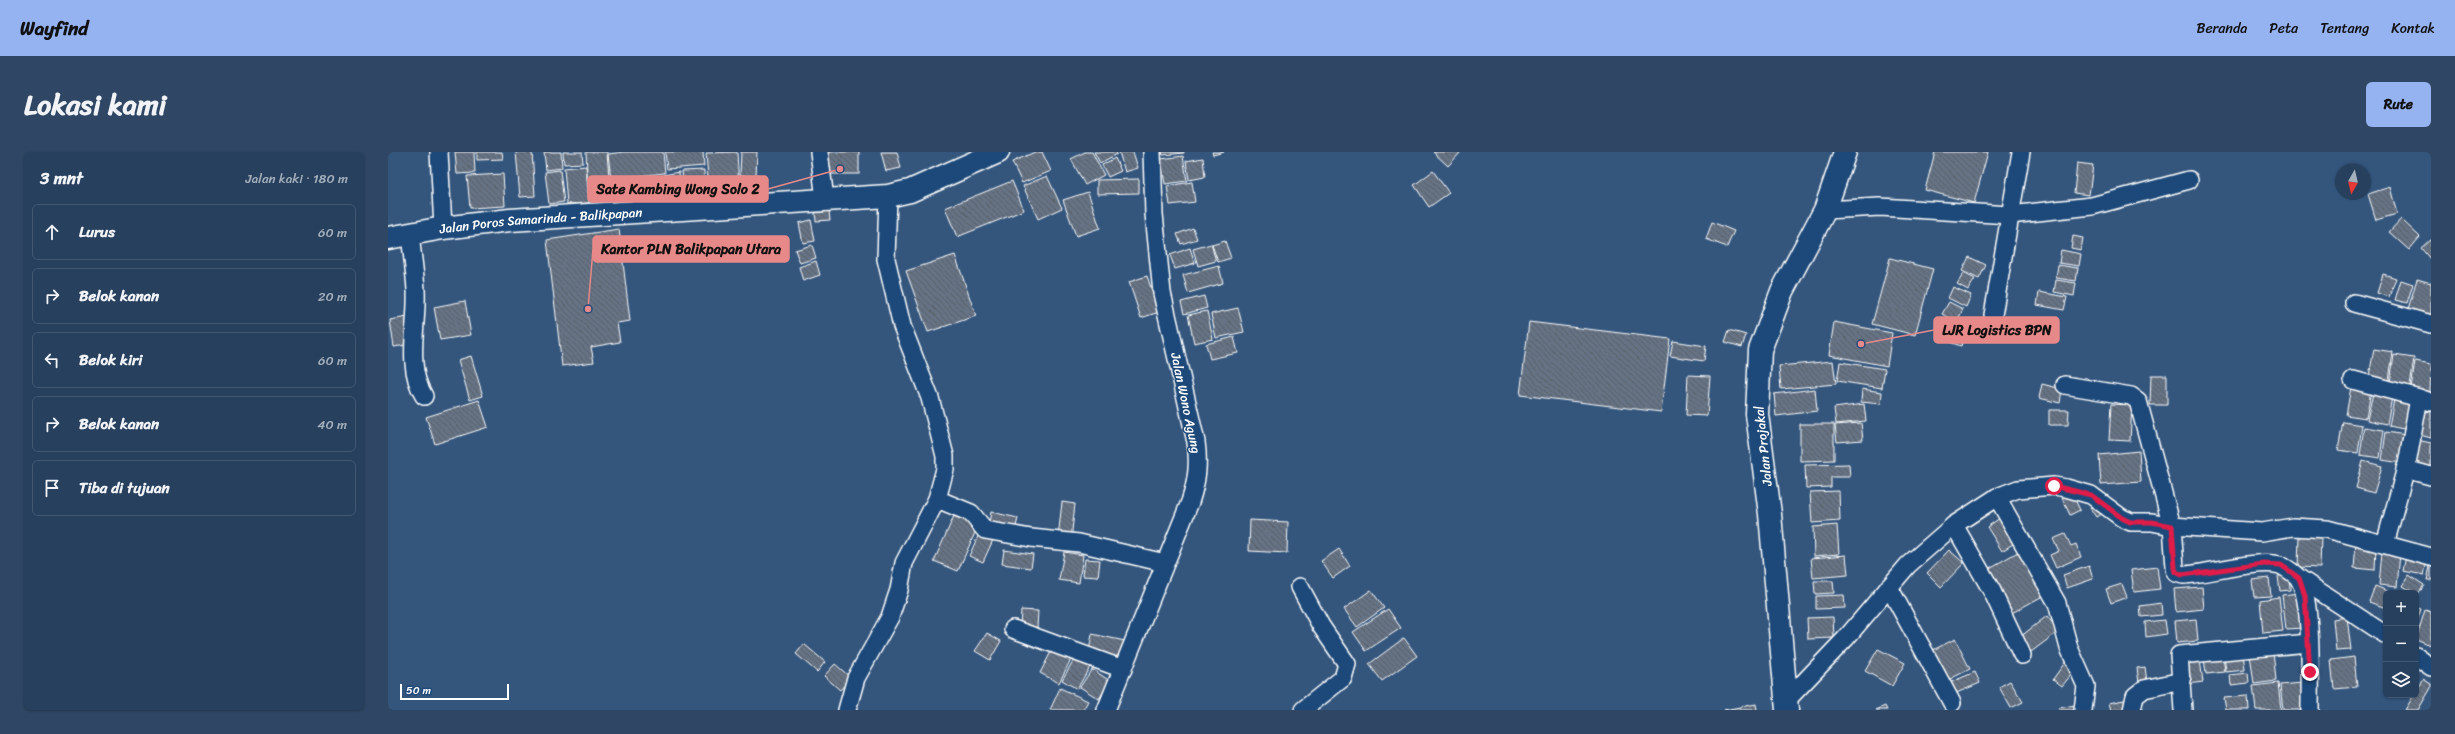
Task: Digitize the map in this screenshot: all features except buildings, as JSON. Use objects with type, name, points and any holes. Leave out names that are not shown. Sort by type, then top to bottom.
[{"type":"main road","name":"Jalan Poros Samarinda - Balikpapan","points":[[388,238],[443,228],[510,220],[888,196],[910,191],[998,152]]},
{"type":"main road","name":"Jalan Projakal","points":[[1787,705],[1770,514],[1757,414],[1760,350],[1782,290],[1825,210],[1845,152]]},
{"type":"street","points":[[439,152],[443,228]]},
{"type":"street","points":[[819,152],[825,199]]},
{"type":"street","name":"Jalan Wono Agung","points":[[1106,710],[1190,502],[1197,480],[1199,462],[1196,442],[1162,293],[1154,214],[1152,152]]},
{"type":"street","points":[[1993,315],[2021,152]]},
{"type":"street","points":[[1825,210],[1880,207],[2010,214],[2092,206],[2189,180]]},
{"type":"street","points":[[848,710],[856,678],[890,617],[899,590],[904,563],[937,499],[945,469],[945,456],[930,398],[902,326],[886,259],[888,196]]},
{"type":"street","points":[[410,235],[416,290],[414,349],[416,376],[419,388],[424,396]]},
{"type":"street","points":[[2354,303],[2431,324]]},
{"type":"street","points":[[2353,380],[2425,400],[2385,544]]},
{"type":"street","points":[[2065,385],[2130,396],[2138,401],[2172,526],[2176,572],[2182,575],[2264,564],[2281,565],[2383,633]]},
{"type":"street","points":[[2405,469],[2431,476]]},
{"type":"street","points":[[1787,705],[1908,565],[1954,525],[1996,497],[2018,489],[2054,486],[2091,495],[2122,518],[2130,522],[2152,522],[2172,526],[2262,532],[2293,527],[2327,529],[2431,557]]},
{"type":"street","points":[[1996,497],[2057,603],[2069,648],[2086,686],[2083,710]]},
{"type":"street","points":[[937,499],[971,513],[986,530],[1030,538],[1079,543],[1166,563]]},
{"type":"street","points":[[1954,525],[1992,591],[2022,655]]},
{"type":"street","points":[[2299,578],[2305,596],[2309,643],[2310,710]]},
{"type":"street","points":[[1300,587],[1321,626],[1347,664],[1343,678],[1303,710]]},
{"type":"street","points":[[1889,587],[1952,703]]},
{"type":"street","points":[[1013,629],[1123,669]]},
{"type":"street","points":[[2183,710],[2180,654],[2309,643]]},
{"type":"street","points":[[2419,658],[2431,667]]},
{"type":"street","points":[[2132,710],[2135,696],[2144,690],[2182,681]]},
{"type":"place","name":"Sate Kambing Wong Solo 2","points":[[840,169]]},
{"type":"place","name":"Kantor PLN Balikpapan Utara","points":[[588,309]]},
{"type":"place","name":"LJR Logistics BPN","points":[[1861,344]]},
{"type":"route","points":[[2054,486],[2091,495],[2107,505],[2122,518],[2130,522],[2152,522],[2172,526],[2175,568],[2176,572],[2182,575],[2192,575],[2264,564],[2281,565],[2299,578],[2305,596],[2310,672]]}]
